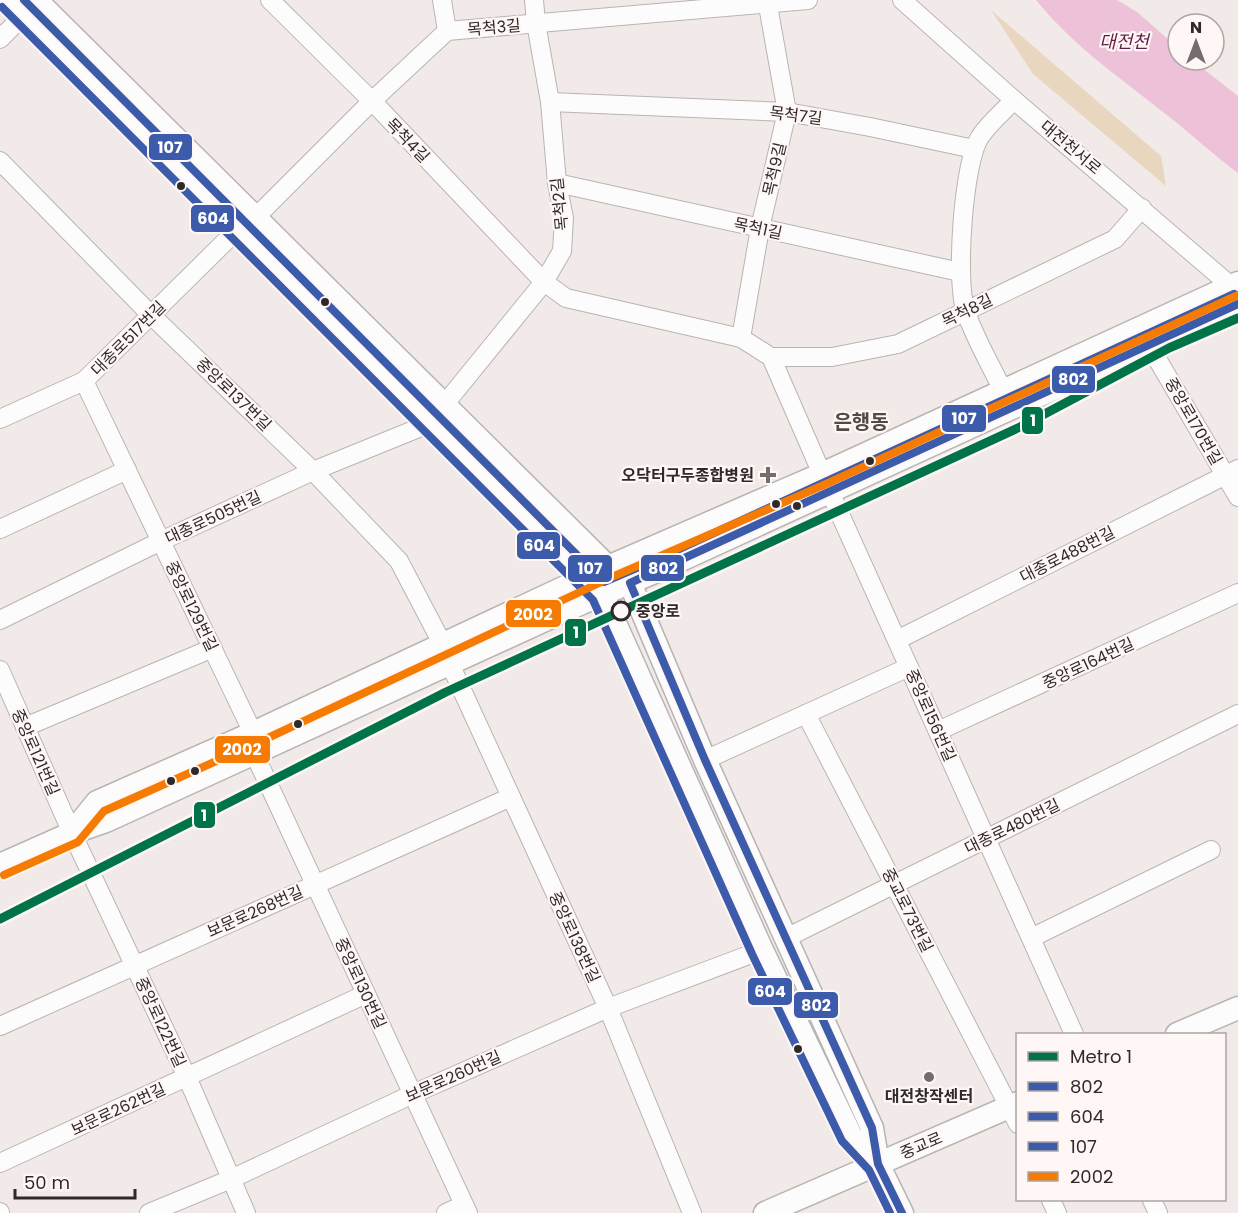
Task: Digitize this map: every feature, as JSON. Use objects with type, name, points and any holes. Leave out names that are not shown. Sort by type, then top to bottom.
[{"type":"main road","points":[[31,4],[438,414],[608,567],[630,583],[705,760],[872,1128],[878,1164],[902,1213]]},
{"type":"main road","points":[[594,586],[608,567],[826,483],[1149,345],[1236,292]]},
{"type":"main road","points":[[0,865],[72,833],[97,802],[254,743],[594,586],[630,583],[1003,391],[1236,292]]},
{"type":"main road","points":[[438,414],[594,586],[762,950],[851,1136],[878,1164]]},
{"type":"main road","points":[[1182,1033],[1238,1008]]},
{"type":"main road","name":"중교로","points":[[765,1213],[878,1164],[1015,1111]]},
{"type":"street","name":"목척4길","points":[[270,0],[372,101],[544,282]]},
{"type":"street","points":[[441,0],[447,31]]},
{"type":"street","name":"목척2길","points":[[438,414],[544,282],[562,251],[564,218],[557,183],[550,102],[534,0]]},
{"type":"street","name":"목척3길","points":[[246,223],[447,31],[808,0]]},
{"type":"street","name":"대전천서로","points":[[902,0],[1236,292]]},
{"type":"street","name":"목척9길","points":[[741,338],[760,228],[787,112],[767,2]]},
{"type":"street","points":[[0,39],[31,4]]},
{"type":"street","points":[[1003,391],[965,311],[960,272],[963,214],[974,149],[980,136],[1014,100]]},
{"type":"street","name":"목척7길","points":[[550,102],[787,112],[974,149]]},
{"type":"street","name":"중앙로137번길","points":[[2,167],[313,471],[399,561],[446,655]]},
{"type":"street","name":"목척1길","points":[[557,183],[960,272]]},
{"type":"street","name":"목척8길","points":[[771,357],[832,357],[897,344],[1115,239],[1142,208]]},
{"type":"street","name":"대종로517번길","points":[[0,419],[84,381],[246,223]]},
{"type":"street","points":[[544,282],[566,298],[741,338],[771,357],[826,483]]},
{"type":"street","name":"중앙로170번길","points":[[1149,345],[1232,472],[1238,497]]},
{"type":"street","name":"중앙로129번길","points":[[84,381],[213,648],[254,743]]},
{"type":"street","name":"대종로505번길","points":[[0,621],[161,541],[438,414]]},
{"type":"street","points":[[0,529],[127,470]]},
{"type":"street","name":"대종로488번길","points":[[897,640],[1232,472]]},
{"type":"street","name":"중앙로156번길","points":[[826,483],[1073,1033]]},
{"type":"street","name":"중앙로164번길","points":[[938,731],[1238,593]]},
{"type":"street","points":[[25,726],[213,648]]},
{"type":"street","name":"중앙로138번길","points":[[446,655],[608,1008],[692,1213]]},
{"type":"street","points":[[705,760],[909,667]]},
{"type":"street","name":"중앙로121번길","points":[[0,670],[72,833]]},
{"type":"street","name":"중교로73번길","points":[[806,714],[1015,1111]]},
{"type":"street","name":"대종로480번길","points":[[786,938],[1238,714]]},
{"type":"street","name":"중앙로130번길","points":[[254,743],[315,884],[466,1209]]},
{"type":"street","name":"보문로268번길","points":[[0,1026],[511,797]]},
{"type":"street","name":"중앙로122번길","points":[[72,833],[187,1077],[246,1213]]},
{"type":"street","points":[[1031,938],[1211,850]]},
{"type":"street","name":"보문로260번길","points":[[149,1213],[231,1179],[412,1094],[608,1008],[762,950]]},
{"type":"street","name":"보문로262번길","points":[[0,1163],[366,994]]},
{"type":"street","points":[[446,1213],[466,1209]]},
{"type":"shaded area","points":[[991,10],[1161,156],[1166,186],[1033,74]]},
{"type":"water","name":"대전천","points":[[1036,0],[1117,0],[1137,12],[1166,37],[1166,72],[1207,72],[1238,96],[1238,173],[1080,46]]},
{"type":"metro line","name":"1","points":[[0,919],[446,692],[1020,427],[1169,348],[1238,318]]},
{"type":"transit line","name":"107","points":[[24,0],[604,582],[1234,294]]},
{"type":"transit line","name":"604","points":[[2,7],[593,600],[752,954],[842,1141],[869,1170],[890,1213]]},
{"type":"transit line","name":"2002","points":[[4,875],[78,842],[104,811],[257,743],[612,577],[826,484],[1238,295]]},
{"type":"transit line","name":"802","points":[[902,1213],[878,1164],[872,1128],[705,760],[630,583],[1238,304]]},
{"type":"place","name":"오닥터구두종합병원","points":[[768,475]]},
{"type":"place","name":"중앙로","points":[[621,611]]},
{"type":"place","name":"대전창작센터","points":[[929,1077]]},
{"type":"district","name":"은행동","points":[[861,422]]}]
